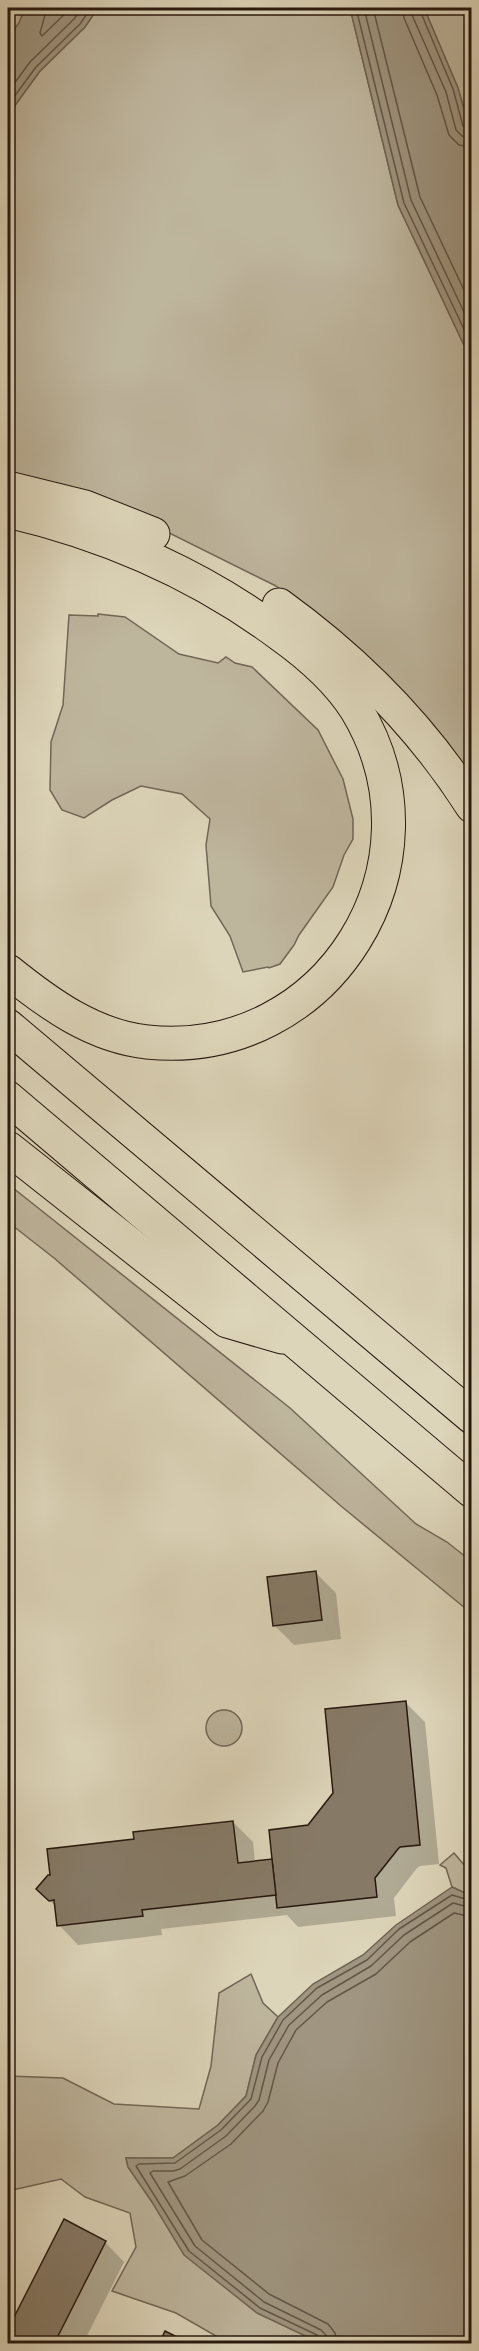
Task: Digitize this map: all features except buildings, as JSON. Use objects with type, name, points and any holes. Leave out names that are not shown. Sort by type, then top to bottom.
[{"type":"highway","points":[[8,488],[85,507],[161,537],[199,556],[270,599],[340,652],[372,683],[424,740],[471,806]]},
{"type":"highway","points":[[8,512],[80,530],[152,557],[226,597],[292,643],[342,690],[368,731],[378,755],[388,804],[387,853],[378,892],[355,942],[328,977],[309,994],[271,1019],[250,1029],[228,1036],[183,1043],[145,1042],[126,1038],[87,1025],[69,1016],[8,971]]},
{"type":"highway","points":[[8,1026],[471,1418]]},
{"type":"highway","points":[[8,1098],[471,1491]]},
{"type":"highway","points":[[8,1148],[227,1320],[296,1342]]},
{"type":"shaded area","points":[[8,8],[25,8],[19,23],[8,38]]},
{"type":"shaded area","points":[[98,8],[350,8],[398,205],[471,360],[471,791],[382,674],[276,586],[113,505],[8,479],[8,115],[40,71],[85,27]]},
{"type":"shaded area","points":[[424,8],[471,8],[471,134],[458,88]]},
{"type":"shaded area","points":[[98,614],[125,617],[179,654],[218,663],[226,657],[235,663],[252,667],[318,730],[343,779],[353,819],[353,839],[344,855],[333,887],[280,964],[243,972],[230,936],[211,906],[206,845],[210,819],[182,794],[141,786],[112,800],[84,818],[62,810],[50,790],[51,742],[63,705],[69,615],[98,616]]},
{"type":"shaded area","points":[[8,1184],[290,1408],[416,1524],[447,1542],[471,1561],[471,1613],[341,1506],[54,1258],[8,1222]]},
{"type":"shaded area","points":[[224,1710],[237,1715],[242,1728],[237,1741],[224,1746],[211,1741],[206,1728],[211,1715]]},
{"type":"shaded area","points":[[454,1853],[471,1873],[471,1896],[452,1887],[446,1868],[440,1865]]},
{"type":"shaded area","points":[[251,1974],[263,2003],[278,2017],[256,2055],[246,2096],[218,2125],[173,2158],[126,2158],[128,2167],[152,2202],[320,2343],[228,2343],[176,2313],[112,2291],[136,2247],[130,2213],[85,2197],[61,2179],[8,2191],[8,2076],[63,2078],[114,2104],[199,2109],[211,2066],[219,1993]]},
{"type":"water","points":[[25,8],[98,8],[85,27],[40,71],[8,115],[8,38],[19,23]]},
{"type":"water","points":[[350,8],[424,8],[458,88],[471,134],[471,360],[398,205]]},
{"type":"water","points":[[452,1887],[472,1896],[471,2343],[320,2343],[257,2313],[184,2255],[128,2167],[126,2158],[173,2158],[218,2125],[246,2096],[256,2055],[278,2017],[313,1984],[363,1955],[396,1925]]}]
